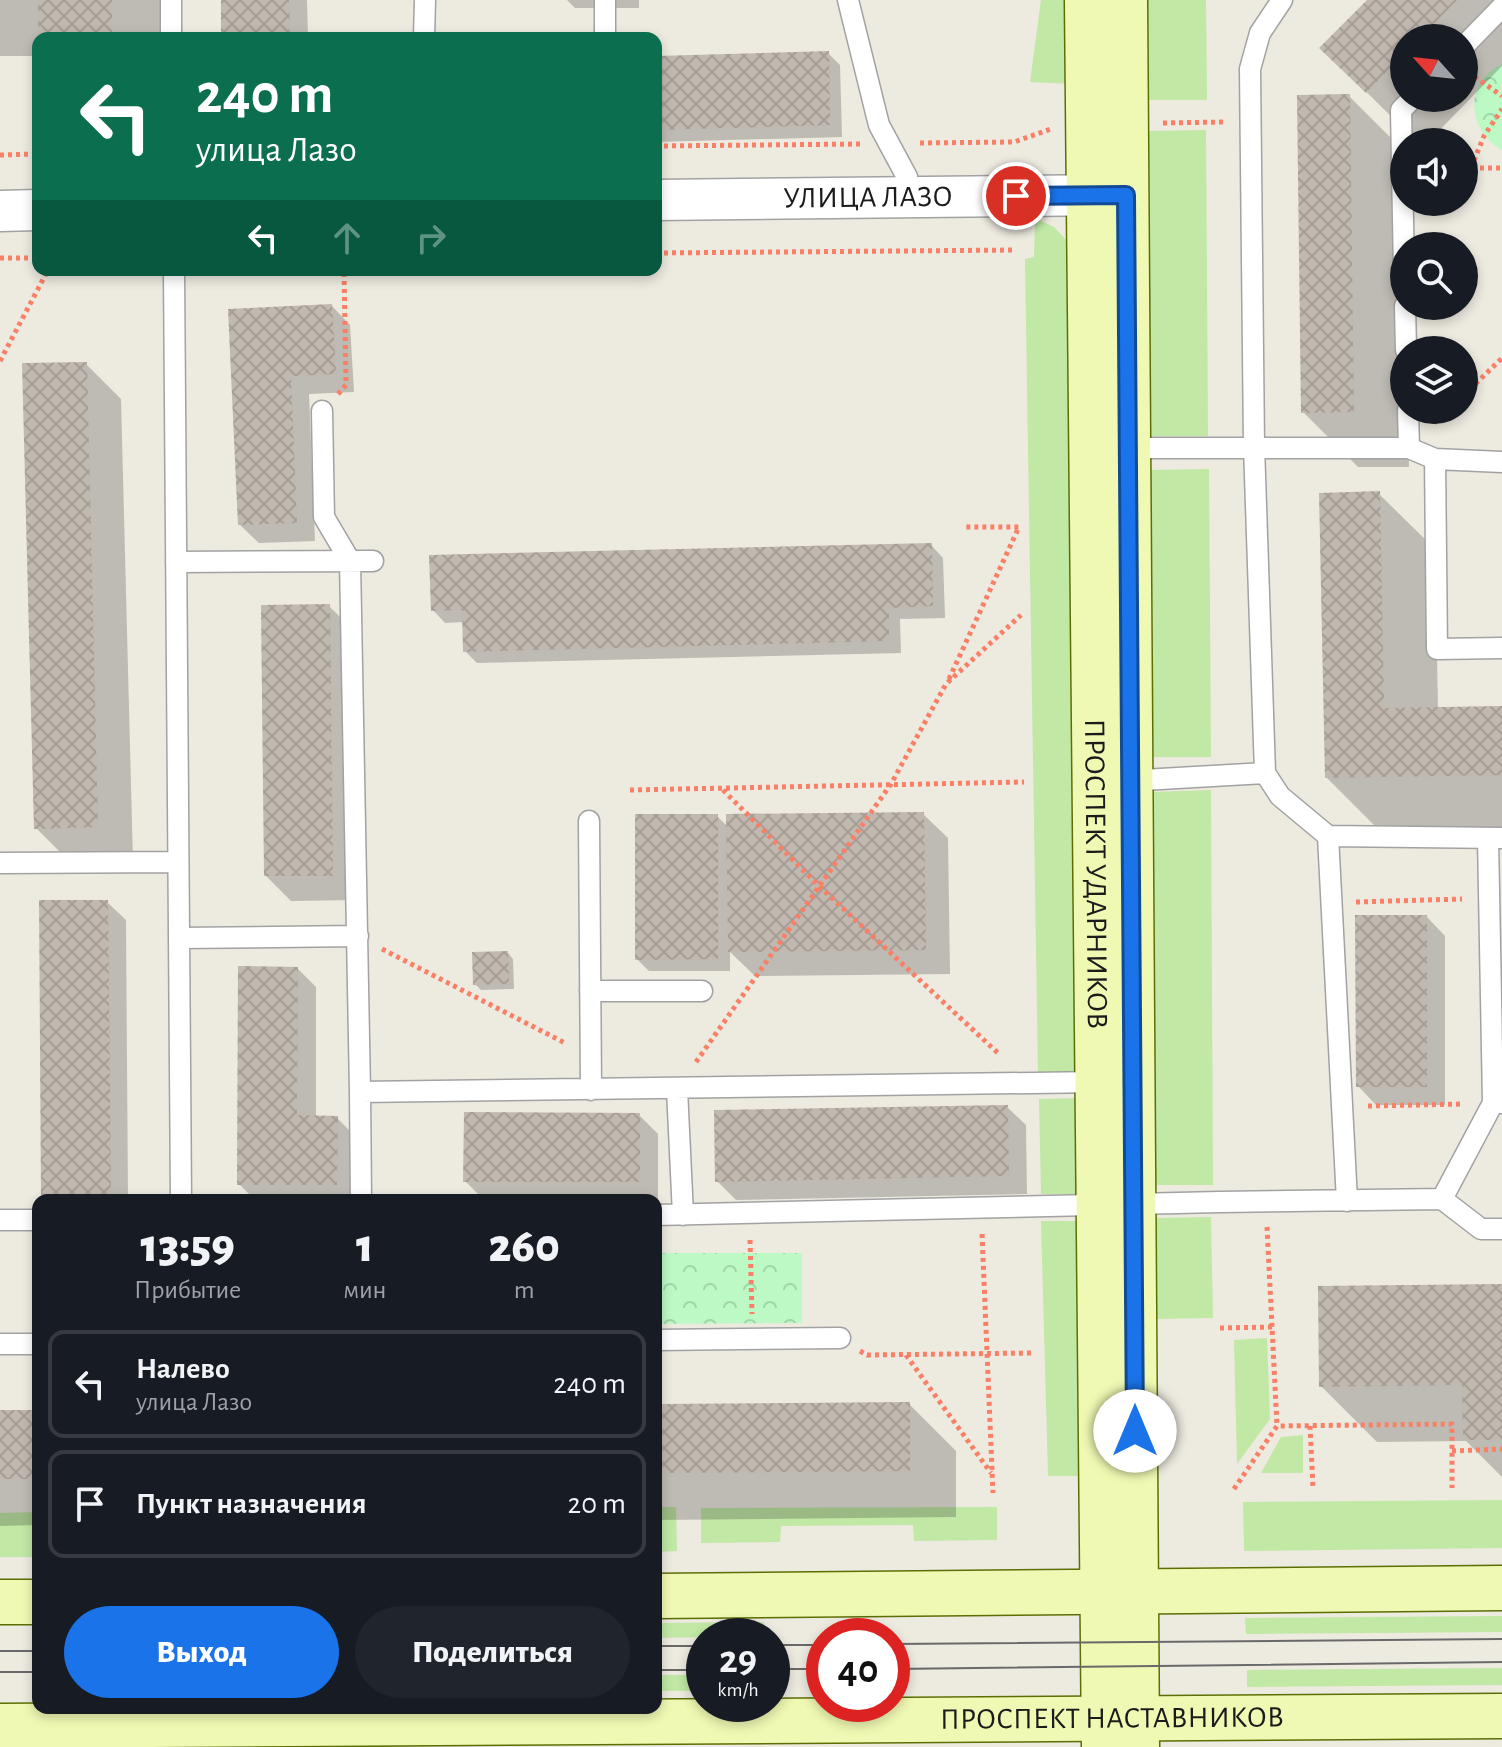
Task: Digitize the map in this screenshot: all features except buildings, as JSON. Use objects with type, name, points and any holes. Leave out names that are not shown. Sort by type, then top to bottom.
[{"type":"main road","name":"ПРОСПЕКТ УДАРНИКОВ","points":[[1087,0],[1107,195],[1120,1733]]},
{"type":"main road","name":"ПРОСПЕКТ УДАРНИКОВ","points":[[1107,195],[1125,0]]},
{"type":"main road","points":[[662,1596],[1502,1588]]},
{"type":"main road","points":[[0,1602],[32,1602]]},
{"type":"main road","name":"ПРОСПЕКТ НАСТАВНИКОВ","points":[[0,1726],[1120,1733],[1502,1716]]},
{"type":"street","name":"УЛИЦА ЛАЗО","points":[[662,200],[1107,195]]},
{"type":"street","points":[[0,211],[32,210]]},
{"type":"lane","points":[[171,0],[171,32]]},
{"type":"lane","points":[[424,32],[425,0]]},
{"type":"lane","points":[[605,0],[605,32]]},
{"type":"lane","points":[[848,0],[879,125],[907,177],[907,197]]},
{"type":"lane","points":[[1282,0],[1260,33],[1250,69],[1254,446],[1265,773],[1280,796],[1328,836],[1495,838],[1489,898],[1497,1103],[1442,1199]]},
{"type":"lane","points":[[1478,32],[1502,7]]},
{"type":"lane","points":[[1401,112],[1403,232]]},
{"type":"lane","points":[[174,276],[181,1194]]},
{"type":"lane","points":[[322,411],[324,517],[350,561],[361,1194]]},
{"type":"lane","points":[[1408,424],[1409,448]]},
{"type":"lane","points":[[1109,449],[1254,446],[1409,448],[1435,459],[1502,462]]},
{"type":"lane","points":[[1435,459],[1437,649],[1502,648]]},
{"type":"lane","points":[[176,562],[373,561]]},
{"type":"lane","points":[[1112,782],[1265,773]]},
{"type":"lane","points":[[589,821],[591,1090]]},
{"type":"lane","points":[[1328,836],[1347,1201]]},
{"type":"lane","points":[[0,863],[178,862]]},
{"type":"lane","points":[[179,938],[358,936]]},
{"type":"lane","points":[[590,991],[702,991]]},
{"type":"lane","points":[[360,1092],[1115,1082]]},
{"type":"lane","points":[[677,1089],[683,1215]]},
{"type":"lane","points":[[662,1215],[1442,1199],[1481,1229],[1502,1229]]},
{"type":"lane","points":[[0,1220],[32,1220]]},
{"type":"lane","points":[[662,1340],[840,1338]]},
{"type":"lane","points":[[0,1344],[32,1344]]},
{"type":"path","points":[[1478,79],[1502,96]]},
{"type":"path","points":[[1478,147],[1502,109]]},
{"type":"path","points":[[1158,123],[1216,123]]},
{"type":"path","points":[[0,155],[32,154]]},
{"type":"path","points":[[1478,168],[1502,168]]},
{"type":"path","points":[[662,253],[1016,250]]},
{"type":"path","points":[[0,258],[32,258]]},
{"type":"path","points":[[0,361],[45,276]]},
{"type":"path","points":[[322,411],[346,385],[344,276]]},
{"type":"path","points":[[1478,381],[1502,358]]},
{"type":"path","points":[[677,1089],[891,784],[946,684],[1019,527],[965,527]]},
{"type":"path","points":[[946,684],[1021,615]]},
{"type":"path","points":[[630,790],[1024,782]]},
{"type":"path","points":[[723,790],[820,887],[1030,1083]]},
{"type":"path","points":[[1331,903],[1489,898]]},
{"type":"path","points":[[358,936],[591,1057]]},
{"type":"path","points":[[1343,1106],[1497,1103]]},
{"type":"path","points":[[1234,1489],[1277,1426],[1266,1202]]},
{"type":"path","points":[[981,1209],[993,1493]]},
{"type":"path","points":[[750,1215],[753,1339]]},
{"type":"path","points":[[1220,1328],[1272,1327]]},
{"type":"path","points":[[840,1338],[867,1355],[1034,1353]]},
{"type":"path","points":[[906,1354],[991,1473]]},
{"type":"path","points":[[1277,1426],[1452,1424],[1452,1488]]},
{"type":"path","points":[[1310,1425],[1313,1488]]},
{"type":"path","points":[[1452,1451],[1502,1449]]},
{"type":"green space","points":[[1041,0],[1073,0],[1073,84],[1030,82]]},
{"type":"green space","points":[[1146,0],[1206,0],[1207,100],[1147,100]]},
{"type":"green space","points":[[1502,64],[1502,150],[1482,131],[1475,112],[1478,112],[1478,90],[1489,72]]},
{"type":"green space","points":[[1206,130],[1208,436],[1150,436],[1148,131]]},
{"type":"green space","points":[[1035,218],[1054,227],[1068,242],[1080,1073],[1038,1075],[1025,259],[1034,257]]},
{"type":"green space","points":[[1209,469],[1211,757],[1152,757],[1149,470]]},
{"type":"green space","points":[[1211,790],[1213,1185],[1155,1185],[1151,792]]},
{"type":"green space","points":[[1079,1098],[1080,1194],[1041,1194],[1039,1099]]},
{"type":"green space","points":[[1211,1217],[1213,1318],[1156,1319],[1154,1218]]},
{"type":"green space","points":[[1041,1221],[1081,1221],[1082,1476],[1048,1476]]},
{"type":"green space","points":[[662,1253],[802,1253],[802,1323],[662,1324]]},
{"type":"green space","points":[[1267,1338],[1270,1419],[1237,1464],[1234,1340]]},
{"type":"green space","points":[[1303,1435],[1303,1473],[1261,1473],[1281,1437]]},
{"type":"green space","points":[[1502,1500],[1502,1548],[1244,1551],[1243,1502]]},
{"type":"green space","points":[[662,1507],[676,1507],[677,1551],[662,1552]]},
{"type":"green space","points":[[997,1507],[997,1540],[914,1541],[913,1525],[781,1526],[780,1542],[701,1543],[701,1508]]},
{"type":"green space","points":[[32,1512],[32,1557],[0,1557],[0,1513]]},
{"type":"green space","points":[[1502,1616],[1502,1632],[1246,1634],[1245,1618]]},
{"type":"green space","points":[[662,1623],[686,1623],[686,1637],[662,1638]]},
{"type":"green space","points":[[1502,1668],[1502,1685],[1247,1687],[1247,1670]]},
{"type":"green space","points":[[662,1675],[686,1675],[686,1691],[662,1691]]},
{"type":"tram line","points":[[910,1644],[1502,1639]]},
{"type":"tram line","points":[[790,1645],[806,1645]]},
{"type":"tram line","points":[[662,1646],[686,1646]]},
{"type":"tram line","points":[[0,1651],[32,1651]]},
{"type":"tram line","points":[[910,1669],[1502,1662]]},
{"type":"tram line","points":[[790,1669],[806,1669]]},
{"type":"tram line","points":[[662,1670],[686,1670]]},
{"type":"tram line","points":[[0,1672],[32,1672]]},
{"type":"route","points":[[1016,196],[1126,195],[1135,1431]]}]
